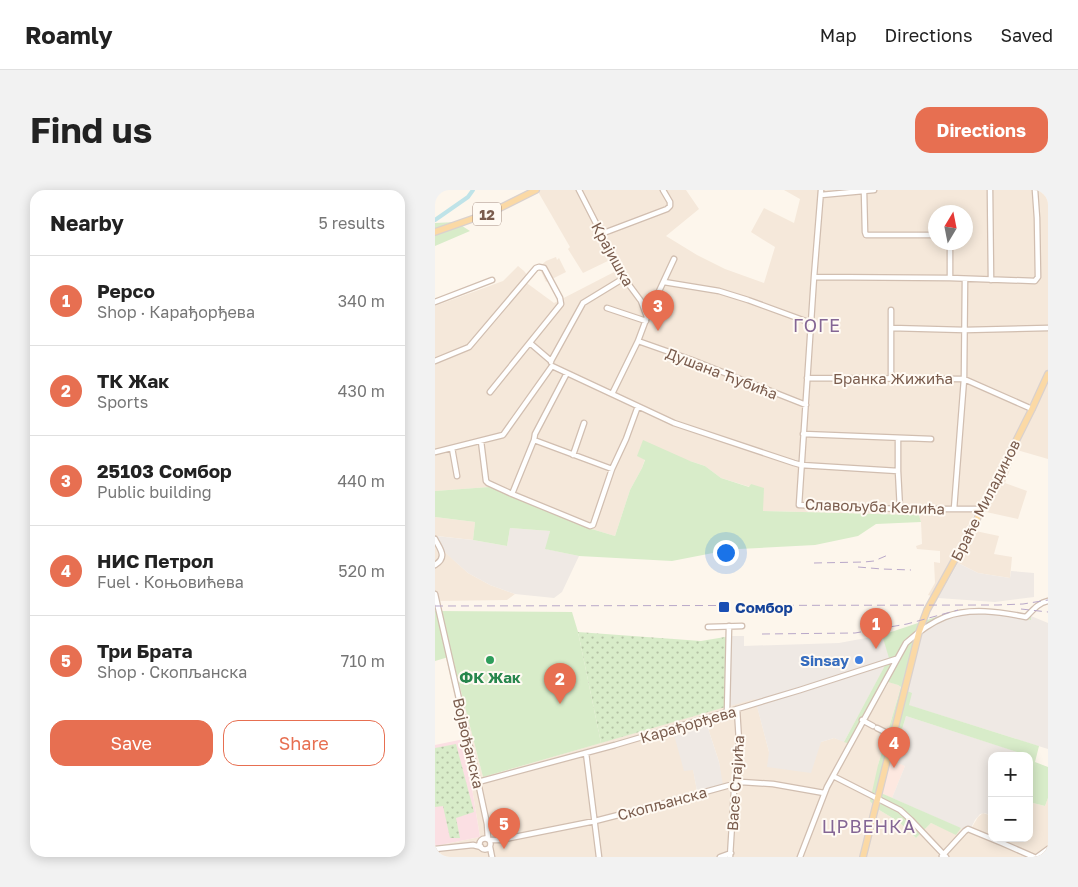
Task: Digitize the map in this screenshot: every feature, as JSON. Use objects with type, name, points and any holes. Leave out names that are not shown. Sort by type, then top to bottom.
[{"type":"main road","name":"12","points":[[435,232],[492,212],[536,190]]},
{"type":"main road","name":"Браће Миладинов","points":[[863,857],[920,629],[927,610],[983,509],[1048,374]]},
{"type":"street","name":"Крајишка","points":[[579,190],[624,278],[641,301],[647,319]]},
{"type":"street","points":[[601,234],[669,207],[670,202],[663,190]]},
{"type":"street","points":[[801,465],[821,193],[875,190]]},
{"type":"street","points":[[990,190],[991,280]]},
{"type":"street","points":[[814,277],[1035,281],[1038,277],[1035,190]]},
{"type":"street","points":[[864,191],[866,235],[928,235]]},
{"type":"street","points":[[949,250],[950,278]]},
{"type":"street","points":[[612,394],[638,341],[674,259]]},
{"type":"street","points":[[435,361],[469,347],[536,268],[541,267],[545,270],[560,298],[561,304],[490,392]]},
{"type":"street","points":[[435,452],[503,435],[552,363],[583,304],[624,278]]},
{"type":"street","points":[[954,508],[964,379],[965,279]]},
{"type":"street","points":[[435,302],[492,280]]},
{"type":"street","points":[[663,282],[719,291],[811,323]]},
{"type":"street","points":[[607,308],[647,319]]},
{"type":"street","points":[[891,310],[891,378]]},
{"type":"street","points":[[891,328],[965,330],[1048,328]]},
{"type":"street","name":"Душана Ћубића","points":[[638,341],[806,405]]},
{"type":"street","points":[[530,343],[552,363],[567,373],[675,423],[704,434],[801,465],[898,471]]},
{"type":"street","points":[[513,494],[535,434],[567,373]]},
{"type":"street","name":"Бранка Жижића","points":[[807,378],[964,379],[1032,409]]},
{"type":"street","points":[[481,441],[486,481],[491,485],[592,526],[612,469],[638,406]]},
{"type":"street","points":[[573,454],[584,423]]},
{"type":"street","points":[[803,434],[931,439]]},
{"type":"street","points":[[898,438],[900,509]]},
{"type":"street","points":[[534,440],[612,469]]},
{"type":"street","points":[[452,448],[457,476]]},
{"type":"street","name":"Славољуба Келића","points":[[801,465],[799,505],[900,509],[983,509]]},
{"type":"street","points":[[435,539],[442,551],[440,562],[435,565]]},
{"type":"street","name":"Војвођанска","points":[[435,597],[438,606],[437,613],[478,782],[491,857]]},
{"type":"street","points":[[800,857],[824,793],[906,643],[920,629],[958,613],[993,612],[1026,617],[1042,602],[1048,601]]},
{"type":"street","points":[[708,626],[741,626]]},
{"type":"street","points":[[727,712],[729,626]]},
{"type":"street","name":"Карађорђева","points":[[478,782],[737,710],[897,658]]},
{"type":"street","name":"Васе Стајића","points":[[731,855],[739,741],[737,710]]},
{"type":"street","points":[[863,720],[893,736]]},
{"type":"street","points":[[586,753],[599,857]]},
{"type":"street","points":[[833,776],[895,807],[906,815],[944,856],[967,830],[1002,842],[1036,857],[1048,850]]},
{"type":"street","name":"Скопљанска","points":[[487,842],[595,820],[741,782],[773,784],[824,793]]},
{"type":"street","points":[[436,857],[435,849],[487,842]]},
{"type":"street","points":[[473,845],[487,849],[487,842]]},
{"type":"street","points":[[483,848],[480,844],[487,842]]},
{"type":"street","name":"Војвођанска","points":[[483,848],[491,857]]},
{"type":"street","points":[[720,857],[731,855]]},
{"type":"shaded area","points":[[537,190],[686,190],[699,209],[666,236],[725,269],[764,283],[775,247],[751,232],[764,208],[794,223],[800,199],[784,190],[1048,190],[1048,459],[1017,450],[1005,483],[1027,491],[1018,519],[977,510],[966,529],[999,536],[994,554],[1012,557],[1010,578],[978,573],[958,563],[938,598],[928,595],[935,583],[934,562],[940,563],[940,551],[917,549],[916,546],[922,544],[919,515],[763,511],[751,484],[750,487],[721,478],[705,466],[690,461],[645,459],[630,490],[615,536],[585,527],[489,487],[435,491],[435,306],[503,281],[518,266],[527,275],[524,281],[554,303],[618,270],[612,259],[583,273],[568,249],[570,247]]},
{"type":"shaded area","points":[[556,257],[557,260],[559,258],[566,272],[546,282],[539,267],[546,261]]},
{"type":"shaded area","points":[[435,517],[475,522],[473,540],[437,536],[445,552],[468,573],[490,585],[515,594],[507,600],[435,601]]},
{"type":"shaded area","points":[[510,528],[550,531],[546,549],[579,556],[562,592],[554,598],[515,594],[490,585],[468,573],[450,557],[436,536],[507,546]]},
{"type":"shaded area","points":[[958,563],[978,573],[1010,578],[1011,571],[1034,573],[1034,597],[995,602],[938,598]]},
{"type":"shaded area","points":[[964,614],[1006,615],[1030,620],[1031,616],[1048,623],[1048,749],[908,705],[907,691],[920,634],[945,620]]},
{"type":"shaded area","points":[[882,635],[890,657],[844,742],[834,738],[821,742],[811,773],[767,767],[769,752],[755,699],[730,706],[731,636],[744,636],[744,646],[839,643]]},
{"type":"shaded area","points":[[452,656],[483,777],[755,698],[769,752],[834,738],[853,744],[889,682],[901,687],[878,765],[876,808],[899,822],[916,838],[931,823],[956,834],[961,828],[969,832],[978,817],[983,813],[988,815],[988,842],[1033,842],[1033,803],[1045,806],[1048,798],[1048,857],[435,857],[435,846],[480,837],[464,739],[446,658]],"holes":[[[707,725],[719,762],[722,785],[697,791],[693,769]]]},
{"type":"shaded area","points":[[906,716],[1018,752],[988,752],[988,814],[980,814],[969,832],[892,798],[905,766],[898,763],[905,734],[901,733]]},
{"type":"shaded area","points":[[707,725],[719,762],[723,785],[697,791],[693,770],[684,771],[674,735]]},
{"type":"shaded area","points":[[464,739],[480,837],[435,846],[435,745]]},
{"type":"shaded area","points":[[889,758],[905,766],[892,798],[880,793]]},
{"type":"green space","points":[[456,222],[470,231],[435,246],[435,223]]},
{"type":"green space","points":[[643,440],[705,466],[721,478],[749,487],[751,484],[764,488],[763,511],[919,515],[921,522],[876,524],[858,536],[815,545],[739,549],[672,561],[579,556],[545,549],[550,531],[510,528],[507,546],[473,540],[475,522],[435,517],[435,491],[489,487],[585,527],[615,536],[630,490],[645,460],[637,456]]},
{"type":"green space","points":[[435,611],[572,612],[578,632],[601,743],[483,777],[452,656],[435,661]]},
{"type":"green space","points":[[1001,611],[1031,616],[1031,620],[993,614],[965,614],[942,622],[920,635],[907,691],[912,693],[909,705],[1039,746],[1035,762],[1048,767],[1048,798],[1045,806],[1033,803],[1033,752],[1017,752],[906,716],[901,733],[906,734],[904,740],[894,737],[881,793],[961,828],[956,835],[931,823],[916,838],[899,822],[876,808],[870,801],[878,765],[901,687],[888,682],[853,745],[844,742],[889,658],[882,635],[939,616],[960,612]]},
{"type":"green space","points":[[578,632],[701,641],[731,636],[729,706],[601,743]]},
{"type":"green space","points":[[456,744],[474,812],[456,818],[460,838],[450,838],[443,806],[435,807],[435,748]]},
{"type":"waterway","points":[[435,220],[468,197],[473,190]]},
{"type":"railway","points":[[814,563],[874,561],[888,555]]},
{"type":"railway","points":[[858,567],[911,570]]},
{"type":"railway","points":[[435,606],[998,605],[1048,600]]},
{"type":"railway","points":[[1021,609],[1048,612]]},
{"type":"railway","points":[[762,634],[855,633],[907,624],[958,610]]},
{"type":"place","name":"25103 Сомбор","points":[[658,331]]},
{"type":"place","name":"Сомбор","points":[[724,607]]},
{"type":"place","name":"Pepco","points":[[876,649]]},
{"type":"place","name":"ФК Жак","points":[[490,660]]},
{"type":"place","name":"Sinsay","points":[[859,660]]},
{"type":"place","name":"ТК Жак","points":[[560,704]]},
{"type":"place","name":"НИС Петрол","points":[[894,768]]},
{"type":"place","name":"Три Брата","points":[[504,849]]},
{"type":"district","name":"ГОГЕ","points":[[817,325]]},
{"type":"district","name":"ЦРВЕНКА","points":[[869,826]]}]
